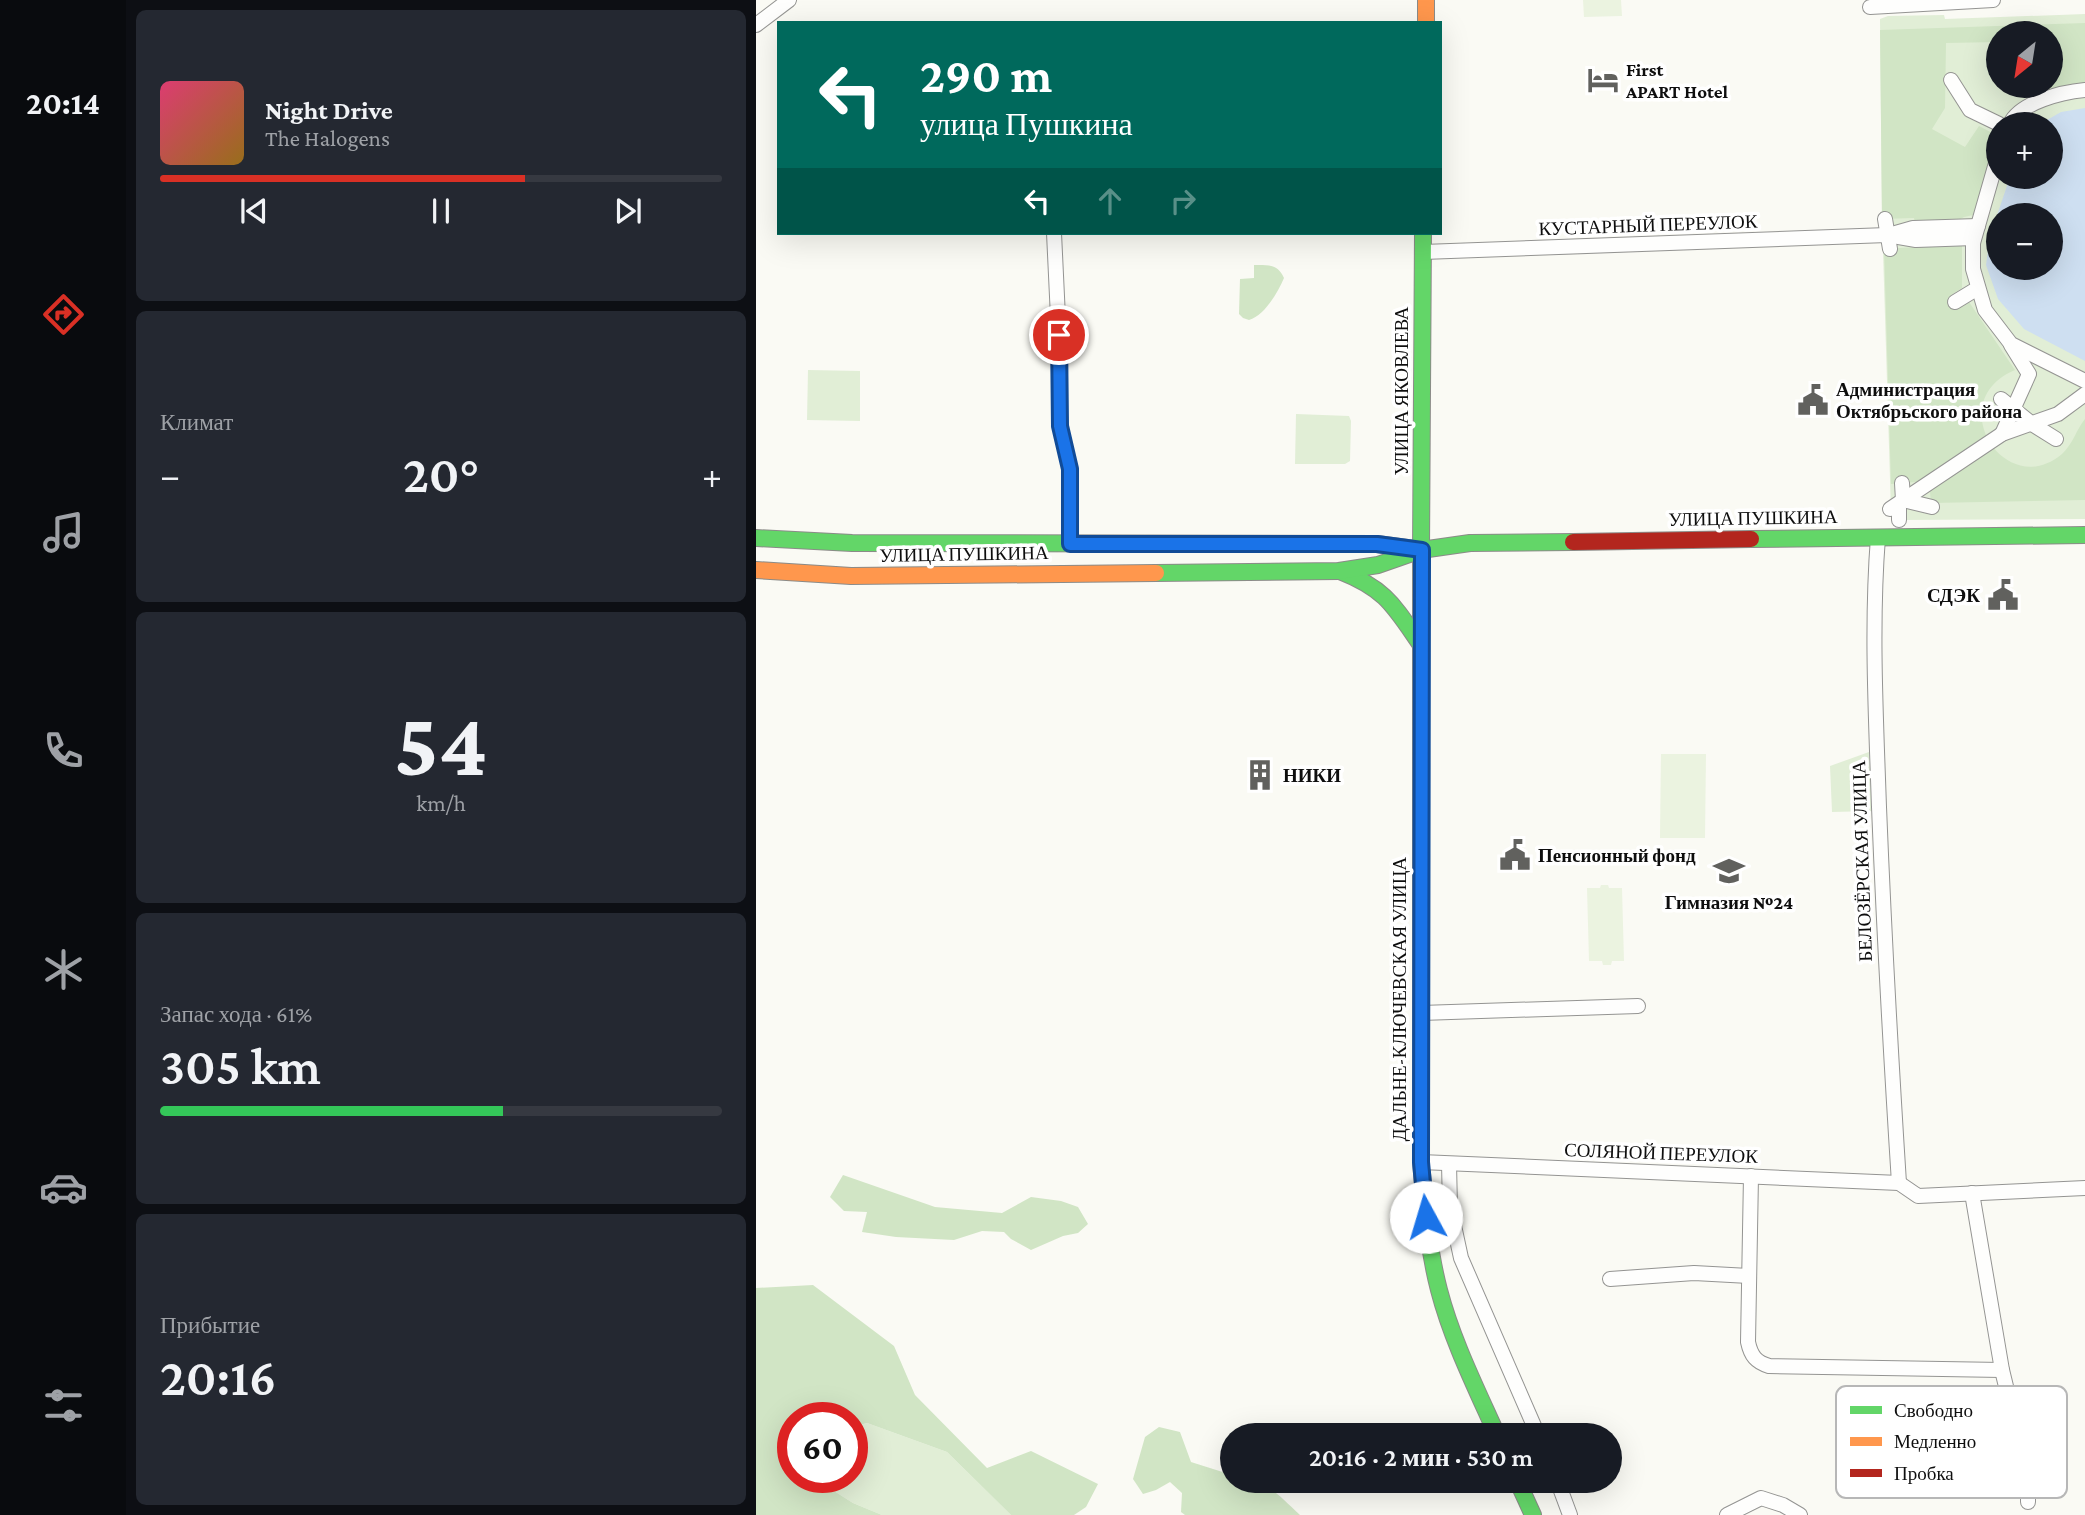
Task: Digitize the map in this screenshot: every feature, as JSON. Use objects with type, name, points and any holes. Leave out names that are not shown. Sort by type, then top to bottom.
[{"type":"main road","points":[[1426,0],[1426,21]]},
{"type":"main road","name":"УЛИЦА ЯКОВЛЕВА","points":[[1422,550],[1423,235]]},
{"type":"main road","name":"УЛИЦА ПУШКИНА","points":[[756,570],[851,576],[1339,571],[1378,565],[1422,550],[1470,543],[2085,535]]},
{"type":"main road","name":"УЛИЦА ПУШКИНА","points":[[756,538],[852,543],[1377,544],[1422,550]]},
{"type":"main road","name":"ДАЛЬНЕ-КЛЮЧЕВСКАЯ УЛИЦА","points":[[1422,550],[1421,1162],[1429,1244],[1439,1291],[1453,1333],[1492,1423]]},
{"type":"main road","points":[[1339,571],[1362,580],[1382,594],[1421,645]]},
{"type":"main road","points":[[1523,1493],[1533,1515]]},
{"type":"street","points":[[756,25],[789,0]]},
{"type":"street","points":[[1870,7],[1993,0]]},
{"type":"street","points":[[1951,80],[1968,114],[1986,120]]},
{"type":"street","points":[[2021,112],[2059,93],[2085,90]]},
{"type":"street","points":[[1986,189],[1971,232],[1973,269],[1985,310],[2011,344],[2029,374],[2002,434]]},
{"type":"street","points":[[1884,240],[1885,219]]},
{"type":"street","points":[[1914,233],[1946,225],[1971,232]]},
{"type":"street","points":[[1914,233],[1971,232]]},
{"type":"street","name":"КУСТАРНЫЙ ПЕРЕУЛОК","points":[[1423,252],[1884,240],[1914,233]]},
{"type":"street","points":[[1054,235],[1060,426],[1070,469],[1070,544]]},
{"type":"street","points":[[1955,302],[1978,288]]},
{"type":"street","points":[[2011,344],[2085,381]]},
{"type":"street","points":[[1902,483],[1900,510],[1925,486],[2002,434],[2058,414],[2085,394]]},
{"type":"street","points":[[2001,399],[2056,439]]},
{"type":"street","name":"БЕЛОЗЁРСКАЯ УЛИЦА","points":[[1878,537],[1874,635],[1885,942],[1899,1183]]},
{"type":"street","points":[[1421,1013],[1638,1006]]},
{"type":"street","name":"СОЛЯНОЙ ПЕРЕУЛОК","points":[[1421,1162],[1899,1183],[1918,1196],[2085,1188]]},
{"type":"street","points":[[1448,1164],[1450,1207],[1461,1258],[1533,1423]]},
{"type":"street","points":[[1751,1176],[1748,1342],[1753,1357],[1760,1363],[1769,1366],[2002,1370]]},
{"type":"street","points":[[1972,1193],[2006,1386]]},
{"type":"street","points":[[1610,1279],[1694,1273],[1749,1276]]},
{"type":"street","points":[[1562,1493],[1570,1515]]},
{"type":"street","points":[[1727,1515],[1761,1499],[1783,1505],[1800,1515]]},
{"type":"green space","points":[[1583,0],[1621,0],[1622,16],[1584,17]]},
{"type":"green space","points":[[2085,14],[2085,519],[1899,520],[1891,512],[1882,219],[1880,19],[1888,16],[1944,15],[1945,19]]},
{"type":"green space","points":[[2085,23],[2085,85],[2063,88],[2063,24]]},
{"type":"green space","points":[[1986,26],[1986,42],[1946,43],[1945,108],[1932,129],[1965,147],[1979,126],[1986,130],[1986,174],[1973,215],[1953,223],[1915,224],[1914,218],[1882,219],[1880,30]]},
{"type":"green space","points":[[1916,243],[1962,243],[1962,288],[1951,295],[1959,308],[1969,302],[2015,370],[1993,384],[1983,403],[1982,423],[1989,442],[2003,457],[2020,465],[2041,465],[2066,450],[2085,419],[2085,500],[1931,503],[1929,481],[1891,484],[1884,249],[1916,247]]},
{"type":"green space","points":[[1254,265],[1276,268],[1284,278],[1266,308],[1249,320],[1239,314],[1240,279],[1254,278]]},
{"type":"green space","points":[[808,370],[860,371],[860,421],[807,420]]},
{"type":"green space","points":[[1296,414],[1349,416],[1350,461],[1345,464],[1295,464]]},
{"type":"green space","points":[[1869,752],[1872,811],[1832,812],[1830,766]]},
{"type":"green space","points":[[1661,754],[1706,754],[1705,838],[1660,838]]},
{"type":"green space","points":[[1601,885],[1622,888],[1624,961],[1612,961],[1611,965],[1603,965],[1602,961],[1589,961],[1587,888],[1600,888]]},
{"type":"green space","points":[[843,1175],[935,1207],[1002,1213],[1031,1197],[1061,1201],[1078,1207],[1088,1224],[1078,1233],[1063,1236],[1031,1250],[1004,1232],[982,1231],[954,1240],[862,1232],[867,1212],[844,1211],[830,1197]]},
{"type":"green space","points":[[813,1285],[894,1346],[915,1395],[987,1468],[1031,1451],[1098,1484],[1086,1507],[1074,1515],[1011,1515],[947,1452],[868,1423],[868,1402],[777,1402],[777,1493],[837,1493],[882,1515],[756,1515],[756,1288]]},
{"type":"green space","points":[[868,1423],[947,1452],[1011,1515],[882,1515],[837,1493],[868,1493]]},
{"type":"green space","points":[[1159,1427],[1180,1432],[1191,1462],[1220,1471],[1220,1493],[1276,1493],[1300,1515],[1185,1515],[1181,1512],[1182,1493],[1170,1482],[1143,1494],[1133,1479],[1145,1437]]},
{"type":"water","points":[[2085,108],[2085,361],[2024,329],[1998,299],[1991,280],[2063,280],[2063,203],[2001,203],[2006,189],[2063,189],[2061,112]]},
{"type":"traffic: fast","points":[[1423,235],[1421,550],[1470,543],[1573,542]]},
{"type":"traffic: fast","points":[[1751,539],[2085,535]]},
{"type":"traffic: fast","points":[[756,538],[852,543],[1377,544],[1415,549]]},
{"type":"traffic: fast","points":[[1421,550],[1421,1162],[1435,1274],[1444,1309],[1492,1423]]},
{"type":"traffic: fast","points":[[1156,573],[1339,571],[1378,565],[1421,550]]},
{"type":"traffic: fast","points":[[1340,571],[1368,585],[1388,600],[1421,645]]},
{"type":"traffic: fast","points":[[1523,1493],[1533,1515]]},
{"type":"traffic: slow","points":[[1426,0],[1426,21]]},
{"type":"traffic: slow","points":[[756,570],[851,576],[1156,573]]},
{"type":"traffic: jam","points":[[1573,542],[1751,539]]},
{"type":"place","name":"First APART Hotel","points":[[1603,80]]},
{"type":"place","name":"Администрация Октябрьского района","points":[[1813,400]]},
{"type":"place","name":"СДЭК","points":[[2003,595]]},
{"type":"place","name":"НИКИ","points":[[1260,775]]},
{"type":"place","name":"Пенсионный фонд","points":[[1515,855]]},
{"type":"place","name":"Гимназия №24","points":[[1729,871]]},
{"type":"route","points":[[1059,335],[1060,426],[1070,469],[1070,544],[1377,544],[1422,550],[1421,1162],[1426,1217]]}]
